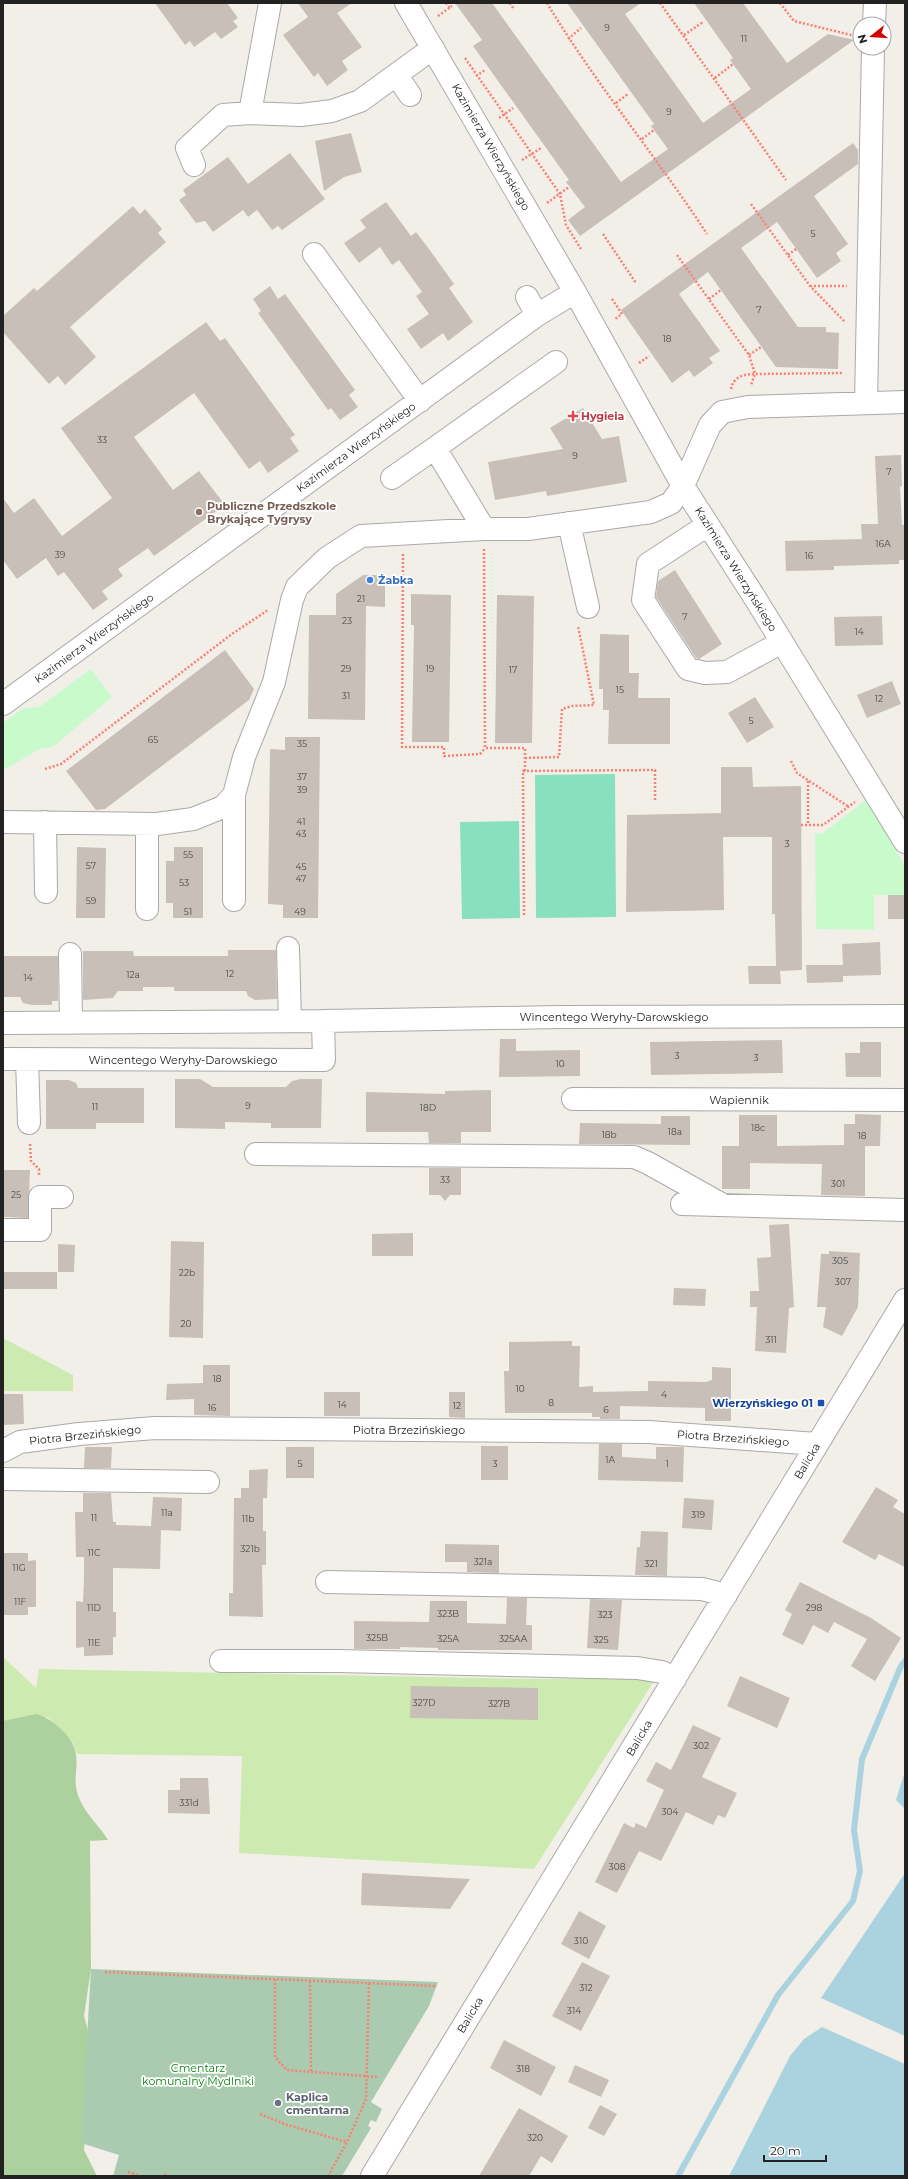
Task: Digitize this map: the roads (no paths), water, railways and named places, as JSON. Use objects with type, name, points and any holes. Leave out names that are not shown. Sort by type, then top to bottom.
[{"type":"street","points":[[250,113],[270,3]]},
{"type":"street","name":"Kazimierza Wierzyńskiego","points":[[406,3],[575,292],[683,486],[782,642],[905,842]]},
{"type":"street","points":[[874,16],[875,3]]},
{"type":"street","points":[[194,165],[187,148],[223,116],[250,113],[301,115],[332,111],[360,101],[397,76],[433,48]]},
{"type":"street","points":[[866,402],[873,56]]},
{"type":"street","points":[[397,76],[410,95]]},
{"type":"street","points":[[314,254],[420,401]]},
{"type":"street","name":"Kazimierza Wierzyńskiego","points":[[3,704],[420,401],[532,306],[575,292]]},
{"type":"street","points":[[392,478],[556,362]]},
{"type":"street","points":[[234,900],[234,795],[244,758],[274,682],[292,600],[297,587],[327,558],[361,536],[484,529],[528,529],[651,512],[671,503],[683,486],[710,425],[722,412],[748,407],[866,402],[905,402]]},
{"type":"street","points":[[435,448],[484,529]]},
{"type":"street","points":[[569,523],[588,607]]},
{"type":"street","points":[[700,530],[648,564],[643,600],[688,669],[704,673],[727,672],[782,642]]},
{"type":"street","points":[[3,822],[147,824],[193,819],[223,807],[234,795]]},
{"type":"street","points":[[45,822],[46,892]]},
{"type":"street","points":[[147,824],[147,909]]},
{"type":"street","points":[[288,948],[290,1021]]},
{"type":"street","points":[[70,954],[71,1023]]},
{"type":"street","name":"Wincentego Weryhy-Darowskiego","points":[[3,1023],[323,1021],[560,1017],[905,1016]]},
{"type":"street","name":"Wincentego Weryhy-Darowskiego","points":[[3,1059],[324,1060],[323,1021]]},
{"type":"street","points":[[27,1059],[29,1123]]},
{"type":"street","name":"Wapiennik","points":[[573,1099],[905,1100]]},
{"type":"street","points":[[256,1154],[634,1157],[648,1162],[723,1205]]},
{"type":"street","points":[[3,1230],[40,1230],[40,1197],[62,1197]]},
{"type":"street","points":[[682,1204],[905,1210]]},
{"type":"street","name":"Balicka","points":[[372,2176],[905,1300]]},
{"type":"street","name":"Piotra Brzezińskiego","points":[[3,1451],[20,1442],[80,1434],[155,1428],[650,1432],[817,1444]]},
{"type":"street","points":[[3,1479],[208,1482]]},
{"type":"street","points":[[327,1582],[702,1589],[726,1595]]},
{"type":"street","points":[[221,1661],[346,1661],[637,1668],[662,1672],[675,1679]]},
{"type":"water","points":[[905,1771],[905,1809],[896,1800]]},
{"type":"water","points":[[905,1873],[905,2036],[821,1998]]},
{"type":"water","points":[[822,2027],[905,2064],[905,2176],[729,2176],[790,2056],[804,2039]]},
{"type":"waterway","points":[[678,2176],[778,1995],[853,1901],[860,1871],[854,1830],[862,1759],[901,1666],[905,1661]]},
{"type":"place","name":"Hygieia","points":[[573,416]]},
{"type":"place","name":"Publiczne Przedszkole Brykające Tygrysy","points":[[199,512]]},
{"type":"place","name":"Żabka","points":[[370,580]]},
{"type":"place","name":"Wierzyńskiego 01","points":[[821,1403]]},
{"type":"place","name":"Kaplica cmentarna","points":[[278,2103]]},
{"type":"park label","name":"Cmentarz komunalny Mydlniki","points":[[198,2074]]}]
